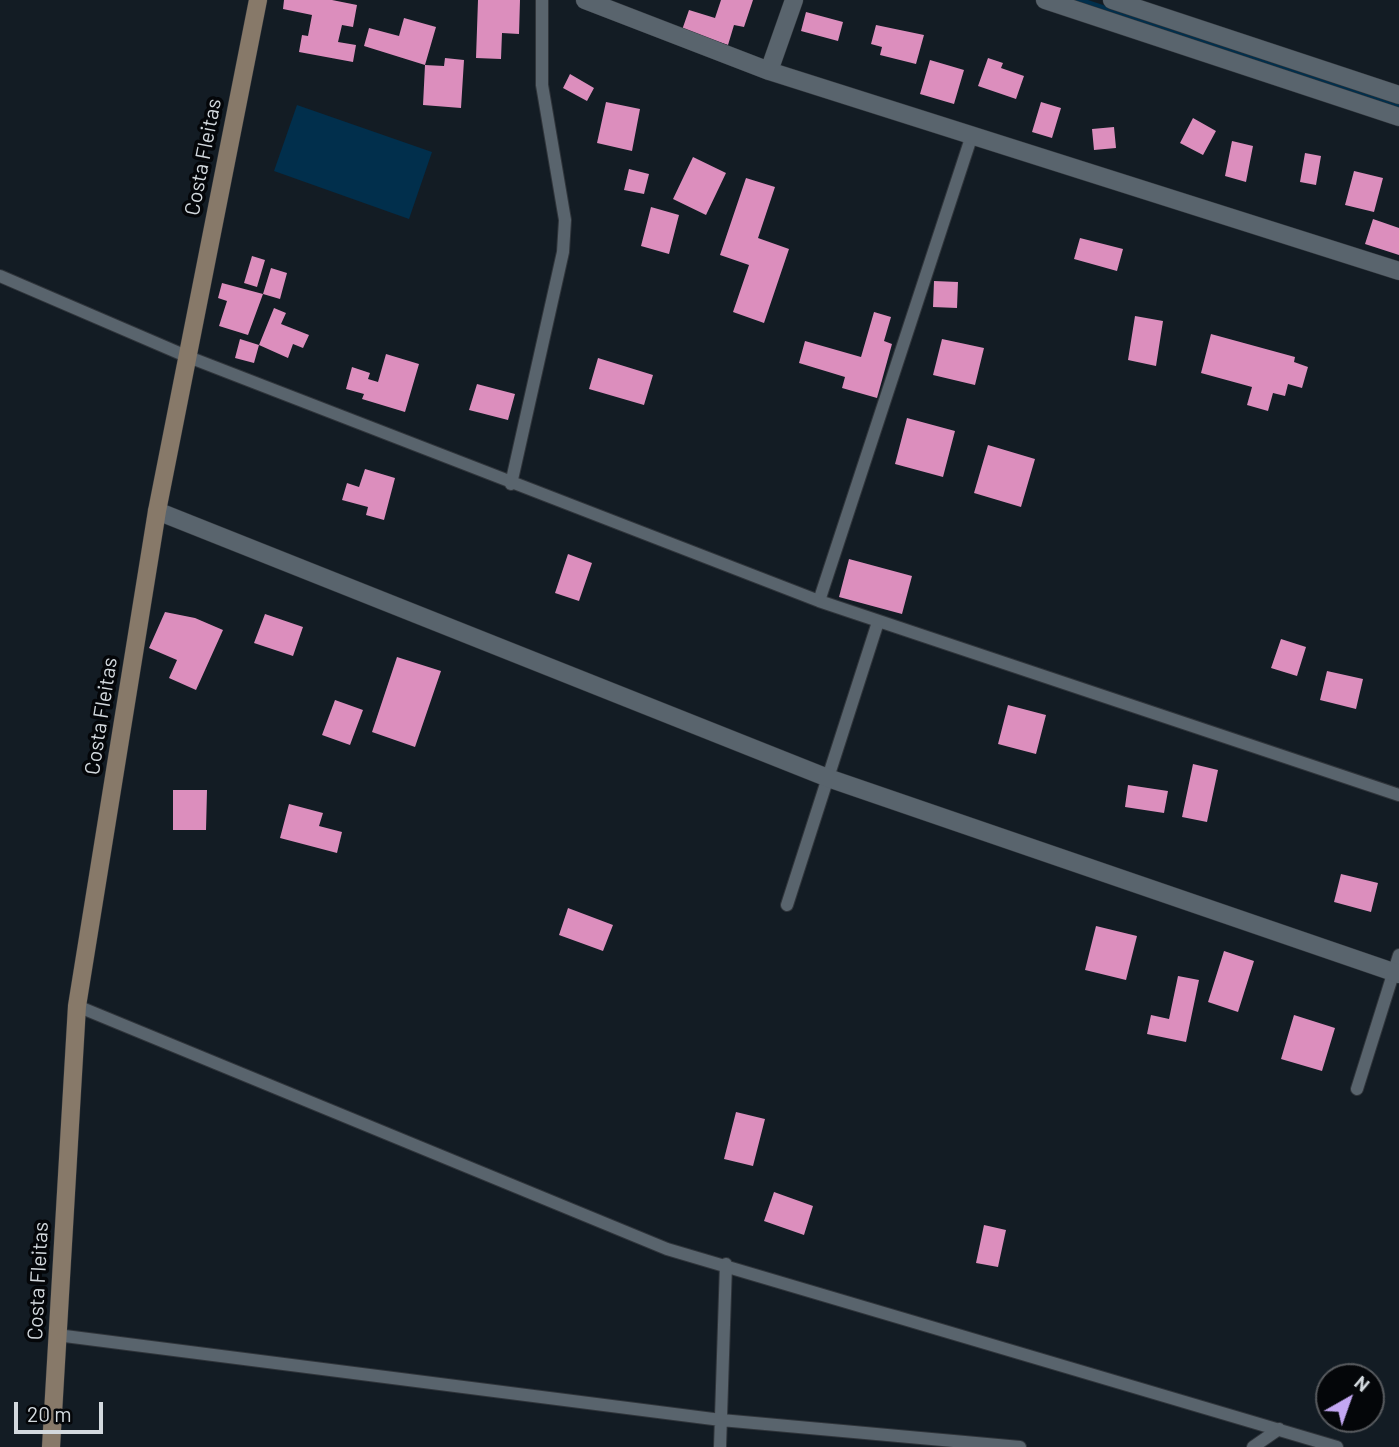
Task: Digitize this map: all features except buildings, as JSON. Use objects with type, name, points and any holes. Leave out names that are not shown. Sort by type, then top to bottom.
[{"type":"main road","name":"Costa Fleitas","points":[[51,1447],[77,1006],[157,511],[258,0]]},
{"type":"street","points":[[585,0],[769,71],[1399,271]]},
{"type":"street","points":[[769,71],[794,0]]},
{"type":"street","points":[[1045,0],[1399,117]]},
{"type":"street","points":[[1112,0],[1399,95]]},
{"type":"street","points":[[157,511],[828,778],[1397,967]]},
{"type":"lane","points":[[511,484],[563,252],[565,220],[542,85],[542,0]]},
{"type":"lane","points":[[819,601],[972,135]]},
{"type":"lane","points":[[0,276],[186,356],[819,601],[1399,794]]},
{"type":"lane","points":[[787,905],[878,622]]},
{"type":"lane","points":[[1357,1089],[1397,967]]},
{"type":"lane","points":[[77,1006],[667,1249],[726,1264],[1337,1447]]},
{"type":"lane","points":[[720,1447],[726,1264]]},
{"type":"lane","points":[[57,1335],[721,1420],[1020,1447]]},
{"type":"lane","points":[[1252,1447],[1279,1429]]},
{"type":"shaded area","points":[[1071,0],[1088,0],[1399,103],[1399,108]]},
{"type":"shaded area","points":[[297,105],[432,152],[409,219],[274,171]]}]
